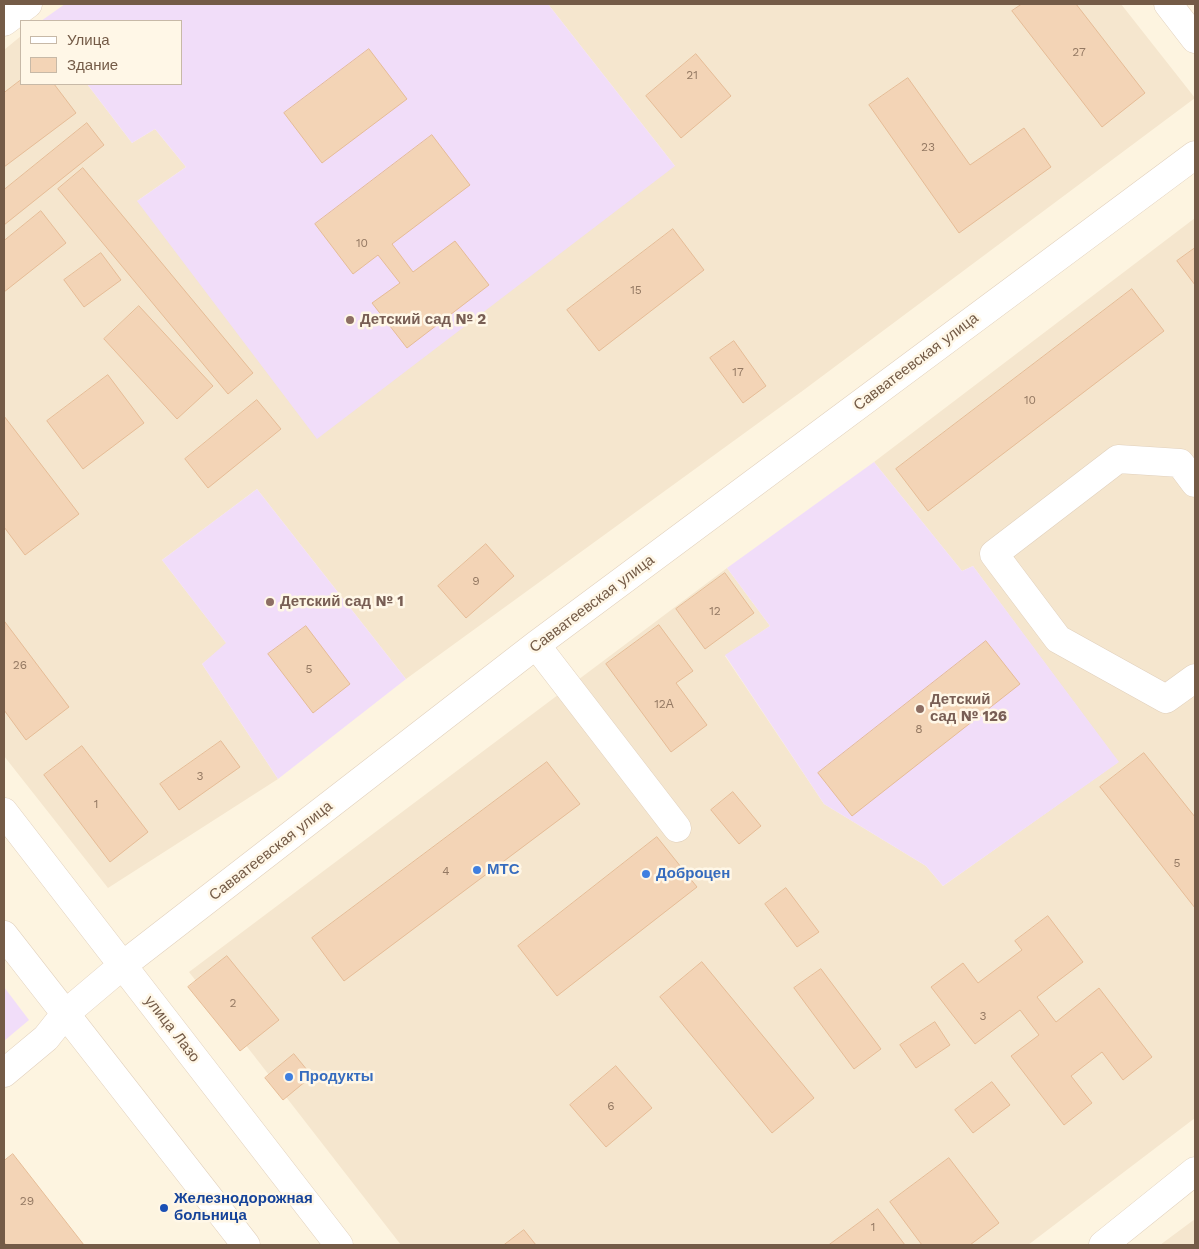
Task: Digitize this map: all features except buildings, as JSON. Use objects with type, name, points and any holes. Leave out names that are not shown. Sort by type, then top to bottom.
[{"type":"street","points":[[4,22],[28,4]]},
{"type":"street","points":[[1168,4],[1195,39]]},
{"type":"street","name":"Савватеевская улица","points":[[4,1073],[46,1038],[65,1014],[123,965],[536,645],[1195,154]]},
{"type":"street","points":[[1195,482],[1180,463],[1118,459],[994,554],[1058,639],[1166,699],[1195,678]]},
{"type":"street","points":[[536,645],[677,828]]},
{"type":"street","name":"улица Лазо","points":[[4,812],[339,1245]]},
{"type":"street","points":[[4,935],[246,1245]]},
{"type":"street","points":[[1103,1245],[1195,1172]]},
{"type":"shaded area","name":"Детский сад № 2","points":[[65,4],[548,4],[675,166],[317,439],[137,201],[186,167],[155,129],[132,143],[88,85],[182,85],[182,20],[42,20]]},
{"type":"shaded area","points":[[548,4],[1121,4],[1195,98],[801,392],[406,679],[257,489],[162,560],[227,644],[202,664],[278,779],[108,888],[4,756],[4,50],[20,37],[20,85],[88,85],[132,143],[155,129],[186,167],[137,201],[675,166]]},
{"type":"shaded area","points":[[1195,218],[1195,1118],[1028,1245],[401,1245],[189,972],[727,568],[770,626],[725,656],[824,804],[926,866],[943,886],[1118,762],[973,566],[962,571],[874,462]]},
{"type":"shaded area","name":"Детский сад № 126","points":[[874,462],[962,571],[973,566],[1119,762],[943,886],[926,866],[824,804],[725,655],[770,626],[727,568]]},
{"type":"shaded area","name":"Детский сад № 1","points":[[257,489],[406,679],[278,779],[202,664],[226,643],[162,560]]},
{"type":"shaded area","points":[[4,987],[29,1020],[4,1041]]},
{"type":"shaded area","points":[[1195,1219],[1195,1245],[1160,1245]]},
{"type":"place","name":"Детский сад № 2","points":[[350,320]]},
{"type":"place","name":"Детский сад № 1","points":[[270,602]]},
{"type":"place","name":"Детский сад № 126","points":[[920,709]]},
{"type":"place","name":"МТС","points":[[477,870]]},
{"type":"place","name":"Доброцен","points":[[646,874]]},
{"type":"place","name":"Продукты","points":[[289,1077]]},
{"type":"place","name":"Железнодорожная больница","points":[[164,1208]]}]
